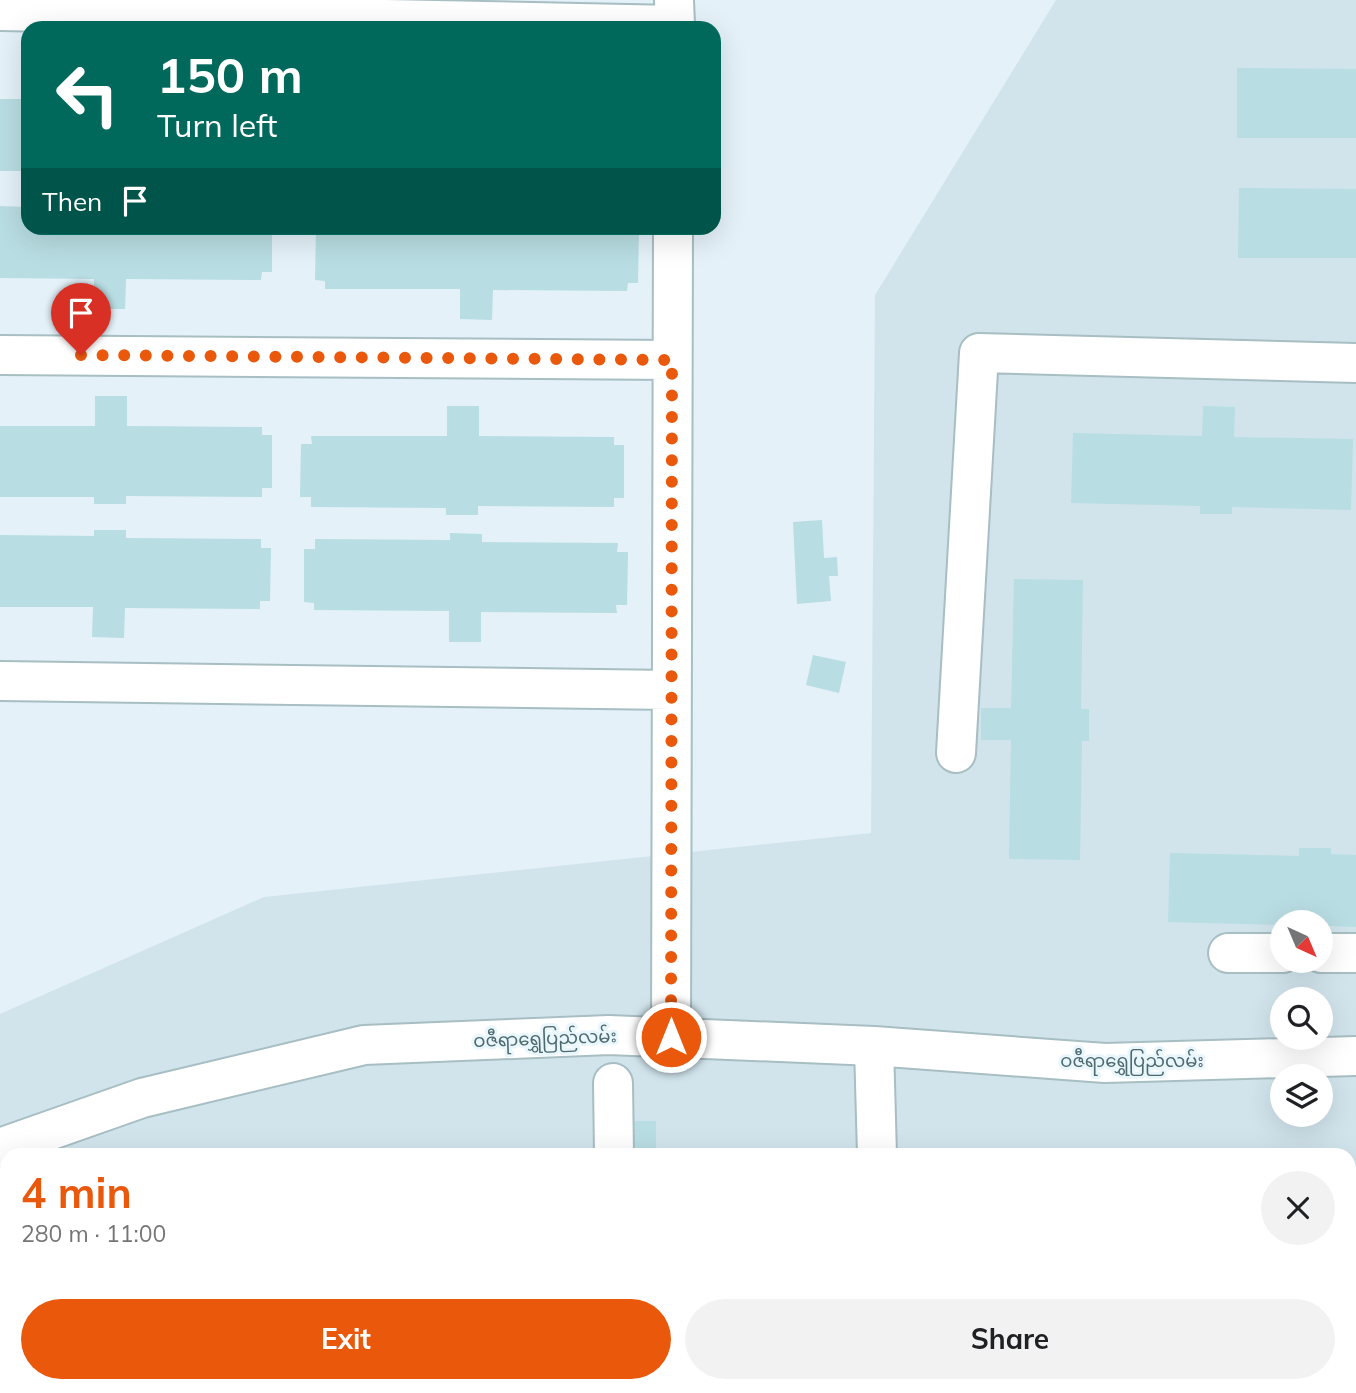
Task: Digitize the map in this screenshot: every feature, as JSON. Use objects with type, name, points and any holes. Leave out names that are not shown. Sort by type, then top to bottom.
[{"type":"street","points":[[0,11],[675,18]]},
{"type":"street","points":[[671,1037],[673,235]]},
{"type":"street","points":[[956,753],[979,353],[1356,363]]},
{"type":"street","points":[[0,355],[672,360]]},
{"type":"street","points":[[0,681],[671,690]]},
{"type":"street","points":[[1228,953],[1270,953]]},
{"type":"street","points":[[1334,953],[1356,953]]},
{"type":"street","name":"ဝဇီရာရွှေပြည်လမ်း","points":[[0,1148],[142,1098],[365,1045],[609,1035],[874,1046],[1105,1063],[1356,1056]]},
{"type":"street","points":[[874,1046],[877,1148]]},
{"type":"street","points":[[613,1083],[614,1148]]},
{"type":"shaded area","points":[[1056,0],[1356,0],[1356,1148],[0,1148],[0,1014],[264,897],[871,833],[875,295]]},
{"type":"building","points":[[1237,68],[1356,69],[1356,138],[1237,138]]},
{"type":"building","points":[[0,99],[21,99],[21,171],[0,171]]},
{"type":"building","points":[[1239,188],[1356,189],[1356,258],[1238,258]]},
{"type":"building","points":[[0,206],[21,207],[21,235],[272,235],[272,272],[262,272],[261,280],[126,279],[125,309],[94,309],[94,279],[0,278]]},
{"type":"building","points":[[316,235],[639,235],[638,283],[628,283],[627,291],[493,290],[492,320],[460,319],[460,289],[325,289],[325,281],[315,280]]},
{"type":"building","points":[[95,396],[127,396],[127,426],[262,427],[262,435],[272,435],[272,488],[262,488],[262,497],[126,496],[126,504],[94,504],[94,497],[0,497],[0,426],[95,426]]},
{"type":"building","points":[[447,406],[479,406],[479,436],[614,437],[614,445],[624,445],[624,498],[614,498],[614,507],[478,506],[478,515],[446,515],[446,508],[311,507],[311,497],[300,497],[301,444],[312,444],[311,436],[447,436]]},
{"type":"building","points":[[1203,406],[1235,407],[1234,437],[1353,439],[1351,510],[1232,507],[1232,514],[1200,514],[1200,506],[1071,503],[1073,433],[1202,436]]},
{"type":"building","points":[[822,520],[824,558],[837,557],[838,576],[829,576],[831,601],[797,604],[793,522]]},
{"type":"building","points":[[94,530],[126,530],[126,538],[261,539],[261,548],[271,548],[270,601],[260,601],[260,609],[125,608],[124,638],[92,637],[93,607],[0,607],[0,535],[94,536]]},
{"type":"building","points":[[450,533],[482,534],[482,542],[618,543],[617,552],[628,552],[627,605],[616,605],[617,613],[481,612],[481,642],[449,642],[449,611],[314,610],[314,603],[304,602],[304,549],[315,549],[315,539],[450,540]]},
{"type":"building","points":[[1014,579],[1083,580],[1081,709],[1089,709],[1089,741],[1082,741],[1080,860],[1009,859],[1011,740],[981,740],[981,708],[1011,708]]},
{"type":"building","points":[[813,655],[846,662],[839,693],[806,685]]},
{"type":"building","points":[[1299,848],[1331,848],[1331,854],[1356,855],[1356,927],[1334,926],[1334,910],[1270,910],[1270,925],[1168,922],[1170,853],[1299,856]]},
{"type":"building","points":[[628,1121],[656,1121],[656,1148],[628,1148]]},
{"type":"route","points":[[81,355],[672,360],[671,1037]]}]
